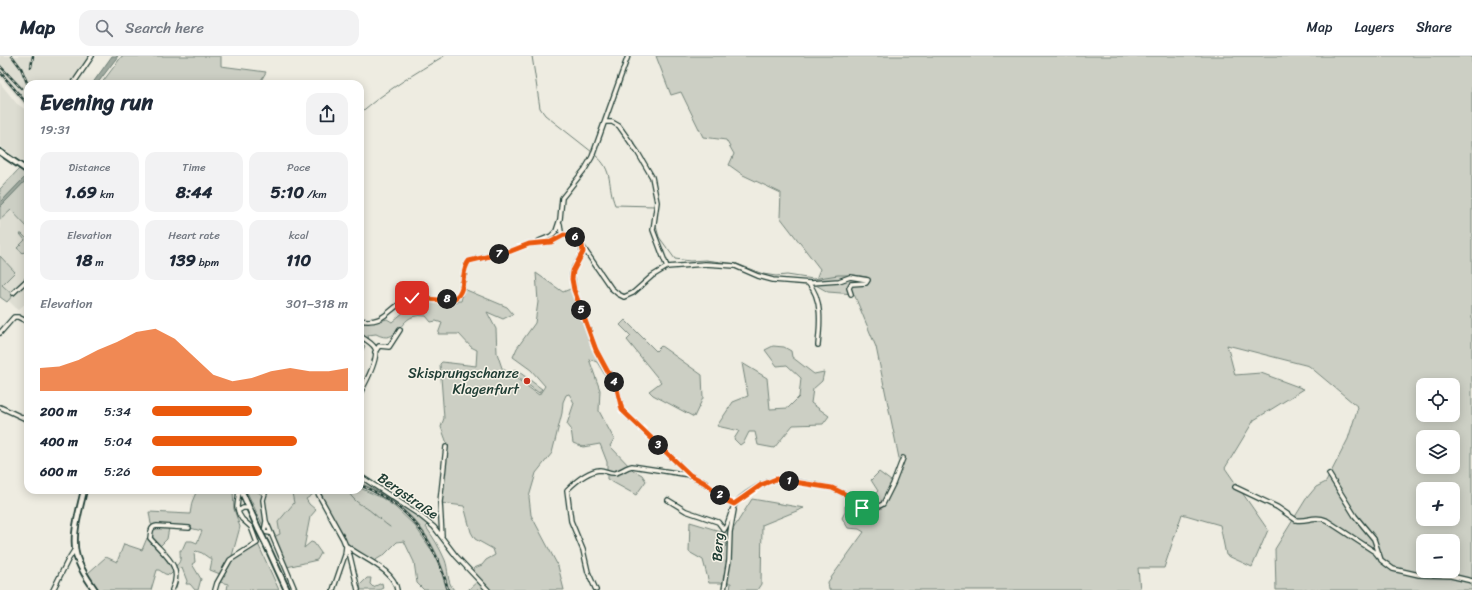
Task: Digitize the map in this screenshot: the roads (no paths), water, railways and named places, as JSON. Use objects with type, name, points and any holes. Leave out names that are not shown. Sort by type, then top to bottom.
[{"type":"main road","points":[[0,152],[24,167]]},
{"type":"main road","points":[[83,494],[76,527],[75,549],[78,562],[95,590]]},
{"type":"main road","points":[[242,494],[262,531],[266,544],[287,590]]},
{"type":"street","points":[[76,80],[92,56]]},
{"type":"street","points":[[564,235],[561,230],[560,218],[562,198],[585,169],[592,157],[628,56]]},
{"type":"street","points":[[605,122],[612,122],[618,126],[638,153],[652,178],[657,202],[653,230],[664,263],[667,267]]},
{"type":"street","points":[[364,320],[374,321],[380,319],[404,301],[412,298],[440,300],[455,298],[460,293],[464,270],[469,261],[511,251],[548,238],[554,234],[560,218]]},
{"type":"street","points":[[538,242],[551,242],[564,235],[570,235],[576,238],[609,284],[618,294],[622,296],[628,296],[633,293],[661,270],[667,267],[705,264],[740,268],[766,278],[808,283],[839,281],[850,277],[868,280],[866,284],[851,284],[849,288],[851,294]]},
{"type":"street","points":[[582,245],[582,254],[574,268],[572,275],[574,290],[596,350],[617,389],[622,410],[690,475],[705,483],[727,501],[734,504]]},
{"type":"street","points":[[661,270],[664,263]]},
{"type":"street","points":[[13,293],[24,283]]},
{"type":"street","points":[[808,283],[812,287],[820,314],[818,345]]},
{"type":"street","points":[[0,333],[14,317],[24,320]]},
{"type":"street","points":[[373,346],[389,347],[400,330]]},
{"type":"street","points":[[364,339],[373,346],[375,352]]},
{"type":"street","points":[[364,386],[370,375],[375,352],[378,346]]},
{"type":"street","points":[[0,407],[24,418]]},
{"type":"street","points":[[442,536],[440,502],[446,447]]},
{"type":"street","points":[[668,500],[686,511],[718,522],[724,530],[734,504],[761,485],[776,479],[832,488],[851,497],[868,512],[883,504],[903,458]]},
{"type":"street","points":[[596,590],[588,572],[583,550],[571,521],[567,490],[572,485],[595,471],[602,470],[617,473],[627,466],[690,475]]},
{"type":"street","points":[[1330,474],[1355,516],[1374,538],[1381,560]]},
{"type":"street","name":"Bergstraße","points":[[364,479],[418,514],[434,527],[456,556],[488,590]]},
{"type":"street","points":[[1235,487],[1277,506],[1296,520],[1300,521],[1320,517],[1326,520],[1375,552],[1381,560],[1393,569],[1419,575],[1451,576],[1472,581]]},
{"type":"street","points":[[215,590],[217,583],[230,560],[257,543],[251,527],[240,517],[238,512],[240,494]]},
{"type":"street","points":[[265,494],[263,506],[266,521],[295,590]]},
{"type":"street","points":[[318,494],[346,545],[358,590]]},
{"type":"street","name":"Berg","points":[[724,590],[729,560],[730,532],[734,504]]},
{"type":"street","points":[[238,512],[243,508],[249,508]]},
{"type":"street","points":[[266,521],[262,531],[270,533]]},
{"type":"street","points":[[172,590],[176,580],[175,571],[171,561],[150,538],[151,529],[154,526],[189,528]]},
{"type":"street","points":[[333,590],[345,555],[346,545]]},
{"type":"street","points":[[346,545],[374,563],[386,573],[395,583],[397,590]]},
{"type":"street","points":[[53,590],[75,549]]},
{"type":"waterway","points":[[364,110],[380,97],[444,56]]},
{"type":"waterway","points":[[532,56],[540,108],[545,115],[592,152]]},
{"type":"waterway","points":[[595,155],[605,166],[608,172],[615,205],[654,206]]},
{"type":"waterway","points":[[658,206],[656,226],[659,237],[675,259],[690,261],[705,260],[737,264],[763,274],[776,276],[787,275],[813,279],[838,275],[867,277]]},
{"type":"waterway","points":[[350,494],[390,527]]},
{"type":"railway","points":[[12,56],[21,68],[26,80]]},
{"type":"railway","points":[[31,67],[33,56]]},
{"type":"railway","points":[[0,66],[21,88]]},
{"type":"railway","points":[[0,72],[24,100]]},
{"type":"railway","points":[[364,487],[393,503],[418,526],[436,555],[448,590]]},
{"type":"place","name":"Skisprungschanze Klagenfurt","points":[[527,381]]}]
